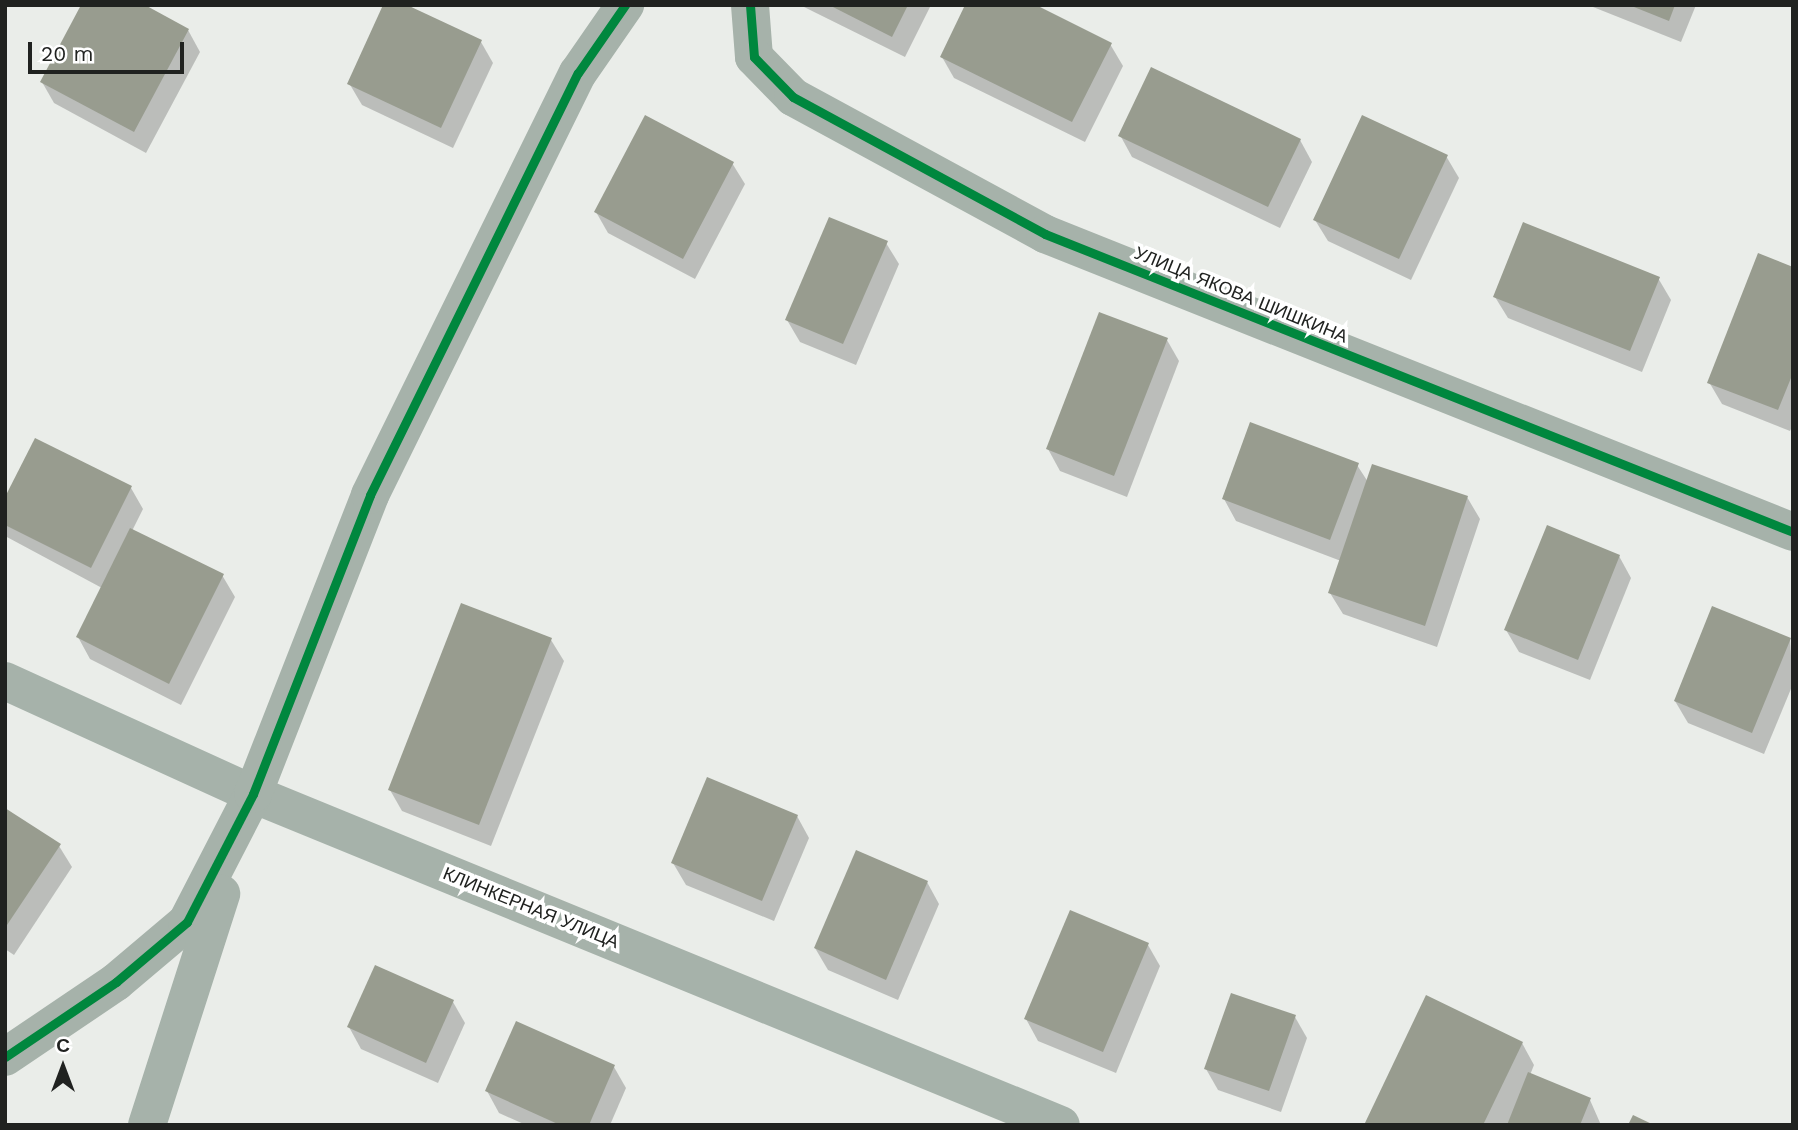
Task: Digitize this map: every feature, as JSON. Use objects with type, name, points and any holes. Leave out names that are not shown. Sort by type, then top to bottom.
[{"type":"street","points":[[146,1125],[253,794],[370,495],[578,73],[625,5]]},
{"type":"street","name":"УЛИЦА ЯКОВА ШИШКИНА","points":[[750,5],[754,57],[793,97],[1045,234],[1793,532]]},
{"type":"street","name":"КЛИНКЕРНАЯ УЛИЦА","points":[[5,681],[253,794],[1060,1125]]},
{"type":"street","points":[[5,1057],[116,982],[187,922],[253,794]]},
{"type":"building","points":[[81,5],[145,5],[189,29],[134,132],[40,82]]},
{"type":"building","points":[[383,5],[407,5],[482,40],[441,128],[347,84]]},
{"type":"building","points":[[829,5],[908,5],[892,37]]},
{"type":"building","points":[[965,5],[1036,5],[1112,43],[1072,122],[940,57]]},
{"type":"building","points":[[1629,5],[1675,5],[1669,21]]},
{"type":"building","points":[[1151,67],[1301,139],[1268,207],[1118,136]]},
{"type":"building","points":[[645,115],[734,162],[683,259],[594,212]]},
{"type":"building","points":[[1362,115],[1448,155],[1399,259],[1313,220]]},
{"type":"building","points":[[829,217],[888,241],[843,344],[785,320]]},
{"type":"building","points":[[1523,222],[1660,277],[1630,351],[1493,297]]},
{"type":"building","points":[[1758,253],[1793,267],[1793,373],[1778,410],[1707,383]]},
{"type":"building","points":[[1099,312],[1168,338],[1114,476],[1046,449]]},
{"type":"building","points":[[1250,422],[1359,463],[1330,540],[1222,499]]},
{"type":"building","points":[[35,438],[132,486],[91,568],[5,525],[5,497]]},
{"type":"building","points":[[1372,464],[1468,496],[1425,626],[1328,593]]},
{"type":"building","points":[[1547,525],[1620,555],[1578,660],[1504,630]]},
{"type":"building","points":[[130,528],[224,574],[169,684],[76,637]]},
{"type":"building","points":[[461,603],[552,638],[479,825],[388,790]]},
{"type":"building","points":[[1712,606],[1791,638],[1752,733],[1674,701]]},
{"type":"building","points":[[707,777],[798,815],[762,901],[671,863]]},
{"type":"building","points":[[5,808],[61,844],[5,928]]},
{"type":"building","points":[[856,850],[928,881],[886,980],[814,948]]},
{"type":"building","points":[[1070,910],[1149,943],[1103,1052],[1024,1019]]},
{"type":"building","points":[[375,965],[454,1000],[426,1063],[347,1027]]},
{"type":"building","points":[[1231,993],[1296,1015],[1269,1091],[1204,1069]]},
{"type":"building","points":[[1426,995],[1523,1042],[1483,1125],[1364,1125]]},
{"type":"building","points":[[516,1021],[615,1065],[589,1125],[560,1125],[485,1091]]},
{"type":"building","points":[[1528,1072],[1591,1098],[1580,1125],[1507,1125]]},
{"type":"building","points":[[1633,1115],[1654,1125],[1628,1125]]},
{"type":"cycle path","points":[[5,1057],[116,982],[187,922],[253,794],[370,495],[578,73],[625,5]]},
{"type":"cycle path","points":[[750,5],[754,57],[793,97],[1045,234],[1793,532]]}]
